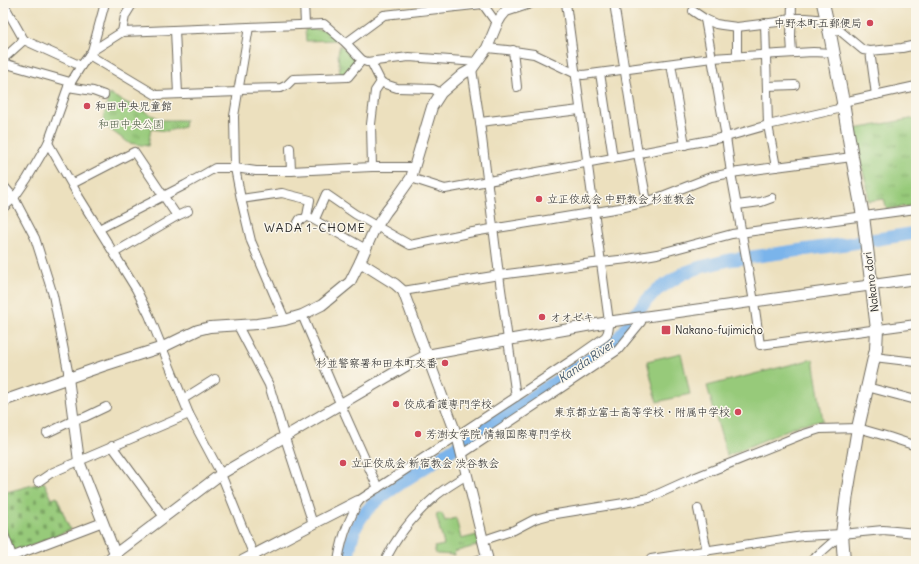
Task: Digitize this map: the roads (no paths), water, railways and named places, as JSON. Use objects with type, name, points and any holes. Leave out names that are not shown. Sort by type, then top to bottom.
[{"type":"main road","name":"Nakano dori","points":[[824,3],[863,216],[877,341],[858,428],[847,494],[837,538],[844,561]]},
{"type":"street","points":[[3,3],[24,40],[81,66]]},
{"type":"street","points":[[3,208],[14,198],[27,180],[48,143],[69,84],[90,53],[105,3]]},
{"type":"street","points":[[122,32],[125,16],[133,3]]},
{"type":"street","points":[[304,3],[305,24]]},
{"type":"street","points":[[3,401],[163,347],[198,330],[210,327],[238,326],[285,320],[302,315],[322,305],[350,282],[373,232],[411,178],[432,107],[441,93],[475,65],[487,48],[501,17],[506,12],[530,3]]},
{"type":"street","points":[[242,561],[255,558],[313,524],[358,501],[457,437],[605,338],[608,334],[609,322],[566,3]]},
{"type":"street","points":[[614,3],[647,202]]},
{"type":"street","points":[[792,3],[792,53]]},
{"type":"street","points":[[346,43],[384,15],[483,4],[497,24]]},
{"type":"street","points":[[693,11],[722,26],[737,27],[778,22],[792,18],[806,18],[829,25],[839,30],[863,50],[870,51],[916,46]]},
{"type":"street","points":[[706,19],[731,173],[748,265],[760,345],[916,324]]},
{"type":"street","points":[[765,23],[768,125],[776,167]]},
{"type":"street","points":[[90,53],[122,32],[324,24],[346,43],[362,60],[367,62],[409,57],[475,65]]},
{"type":"street","points":[[249,27],[234,116],[235,168],[250,241],[285,320]]},
{"type":"street","points":[[737,27],[737,56]]},
{"type":"street","points":[[175,30],[178,94]]},
{"type":"street","points":[[3,59],[24,40]]},
{"type":"street","points":[[487,48],[513,50],[534,54],[576,74],[583,75],[712,58],[813,52],[833,53]]},
{"type":"street","points":[[513,50],[517,87]]},
{"type":"street","points":[[870,51],[876,95]]},
{"type":"street","points":[[90,53],[156,95],[280,88],[287,85],[292,79],[348,77],[362,60]]},
{"type":"street","points":[[371,62],[381,82],[385,84],[397,88],[433,89],[441,93]]},
{"type":"street","points":[[3,63],[104,95]]},
{"type":"street","points":[[671,64],[685,145]]},
{"type":"street","points":[[475,65],[480,122],[516,397]]},
{"type":"street","points":[[600,73],[613,158]]},
{"type":"street","points":[[372,167],[371,124],[375,91],[381,82]]},
{"type":"street","points":[[767,86],[795,85]]},
{"type":"street","points":[[411,178],[445,189],[488,182],[726,137],[838,108],[843,102],[916,86]]},
{"type":"street","points":[[480,122],[580,110]]},
{"type":"street","points":[[48,143],[146,308],[189,414],[222,474],[255,558]]},
{"type":"street","points":[[290,148],[291,171]]},
{"type":"street","points":[[72,184],[134,152],[177,216]]},
{"type":"street","points":[[315,219],[326,194],[355,214],[410,246],[494,228],[620,208],[647,202],[711,177],[852,157]]},
{"type":"street","points":[[99,229],[215,168],[235,168],[256,171],[291,171],[372,167],[414,167]]},
{"type":"street","points":[[3,185],[14,198],[35,238],[53,295],[68,371],[80,460],[116,558]]},
{"type":"street","points":[[241,199],[282,193],[310,200],[306,216],[304,219],[300,218],[296,226]]},
{"type":"street","points":[[737,205],[760,202],[772,198]]},
{"type":"street","points":[[403,291],[500,275],[658,254],[732,234],[916,209]]},
{"type":"street","points":[[114,253],[188,211]]},
{"type":"street","points":[[306,216],[315,219],[366,249]]},
{"type":"street","points":[[360,262],[396,284],[403,291],[457,437],[467,475],[488,559],[474,561]]},
{"type":"street","points":[[106,561],[116,558],[164,517],[222,474],[411,363],[427,356],[609,322],[916,279]]},
{"type":"street","points":[[302,315],[378,488]]},
{"type":"street","points":[[461,453],[618,350],[641,322],[641,317]]},
{"type":"street","points":[[238,326],[269,385],[313,524]]},
{"type":"street","points":[[874,357],[916,362]]},
{"type":"street","points":[[183,399],[215,379]]},
{"type":"street","points":[[867,387],[916,400]]},
{"type":"street","points":[[48,433],[74,420],[85,417],[106,407]]},
{"type":"street","points":[[38,482],[50,473],[189,414]]},
{"type":"street","points":[[484,540],[514,530],[535,519],[550,515],[649,498],[691,479],[820,429],[858,428],[916,446]]},
{"type":"street","points":[[112,446],[164,517]]},
{"type":"street","points":[[385,561],[398,538],[423,509],[439,493],[467,475]]},
{"type":"street","points":[[338,561],[342,542],[358,501]]},
{"type":"street","points":[[698,509],[707,551]]},
{"type":"street","points":[[3,560],[13,559],[103,522]]},
{"type":"street","points":[[651,559],[803,536],[837,538],[883,530],[895,530],[916,534]]},
{"type":"street","points":[[3,532],[13,559]]},
{"type":"street","points":[[811,561],[837,538]]},
{"type":"waterway","name":"Kanda River","points":[[347,561],[355,529],[366,511],[379,499],[407,479],[601,352],[615,341],[625,330],[640,308],[657,290],[684,273],[729,260],[916,233]]},
{"type":"place","name":"中野本町五郵便局","points":[[870,23]]},
{"type":"place","name":"和田中央児童館","points":[[87,106]]},
{"type":"place","name":"立正佼成会 中野教会 杉並教会","points":[[539,199]]},
{"type":"place","name":"オオゼキ","points":[[542,317]]},
{"type":"place","name":"Nakano-fujimicho","points":[[666,330]]},
{"type":"place","name":"杉並警察署和田本町交番","points":[[445,363]]},
{"type":"place","name":"佼成看護専門学校","points":[[396,404]]},
{"type":"place","name":"東京都立富士高等学校・附属中学校","points":[[738,412]]},
{"type":"place","name":"芳澍女学院 情報国際専門学校","points":[[418,434]]},
{"type":"place","name":"立正佼成会 新宿教会 渋谷教会","points":[[343,463]]},
{"type":"district","name":"WADA 1-CHOME","points":[[315,227]]},
{"type":"park label","name":"和田中央公園","points":[[131,124]]}]
